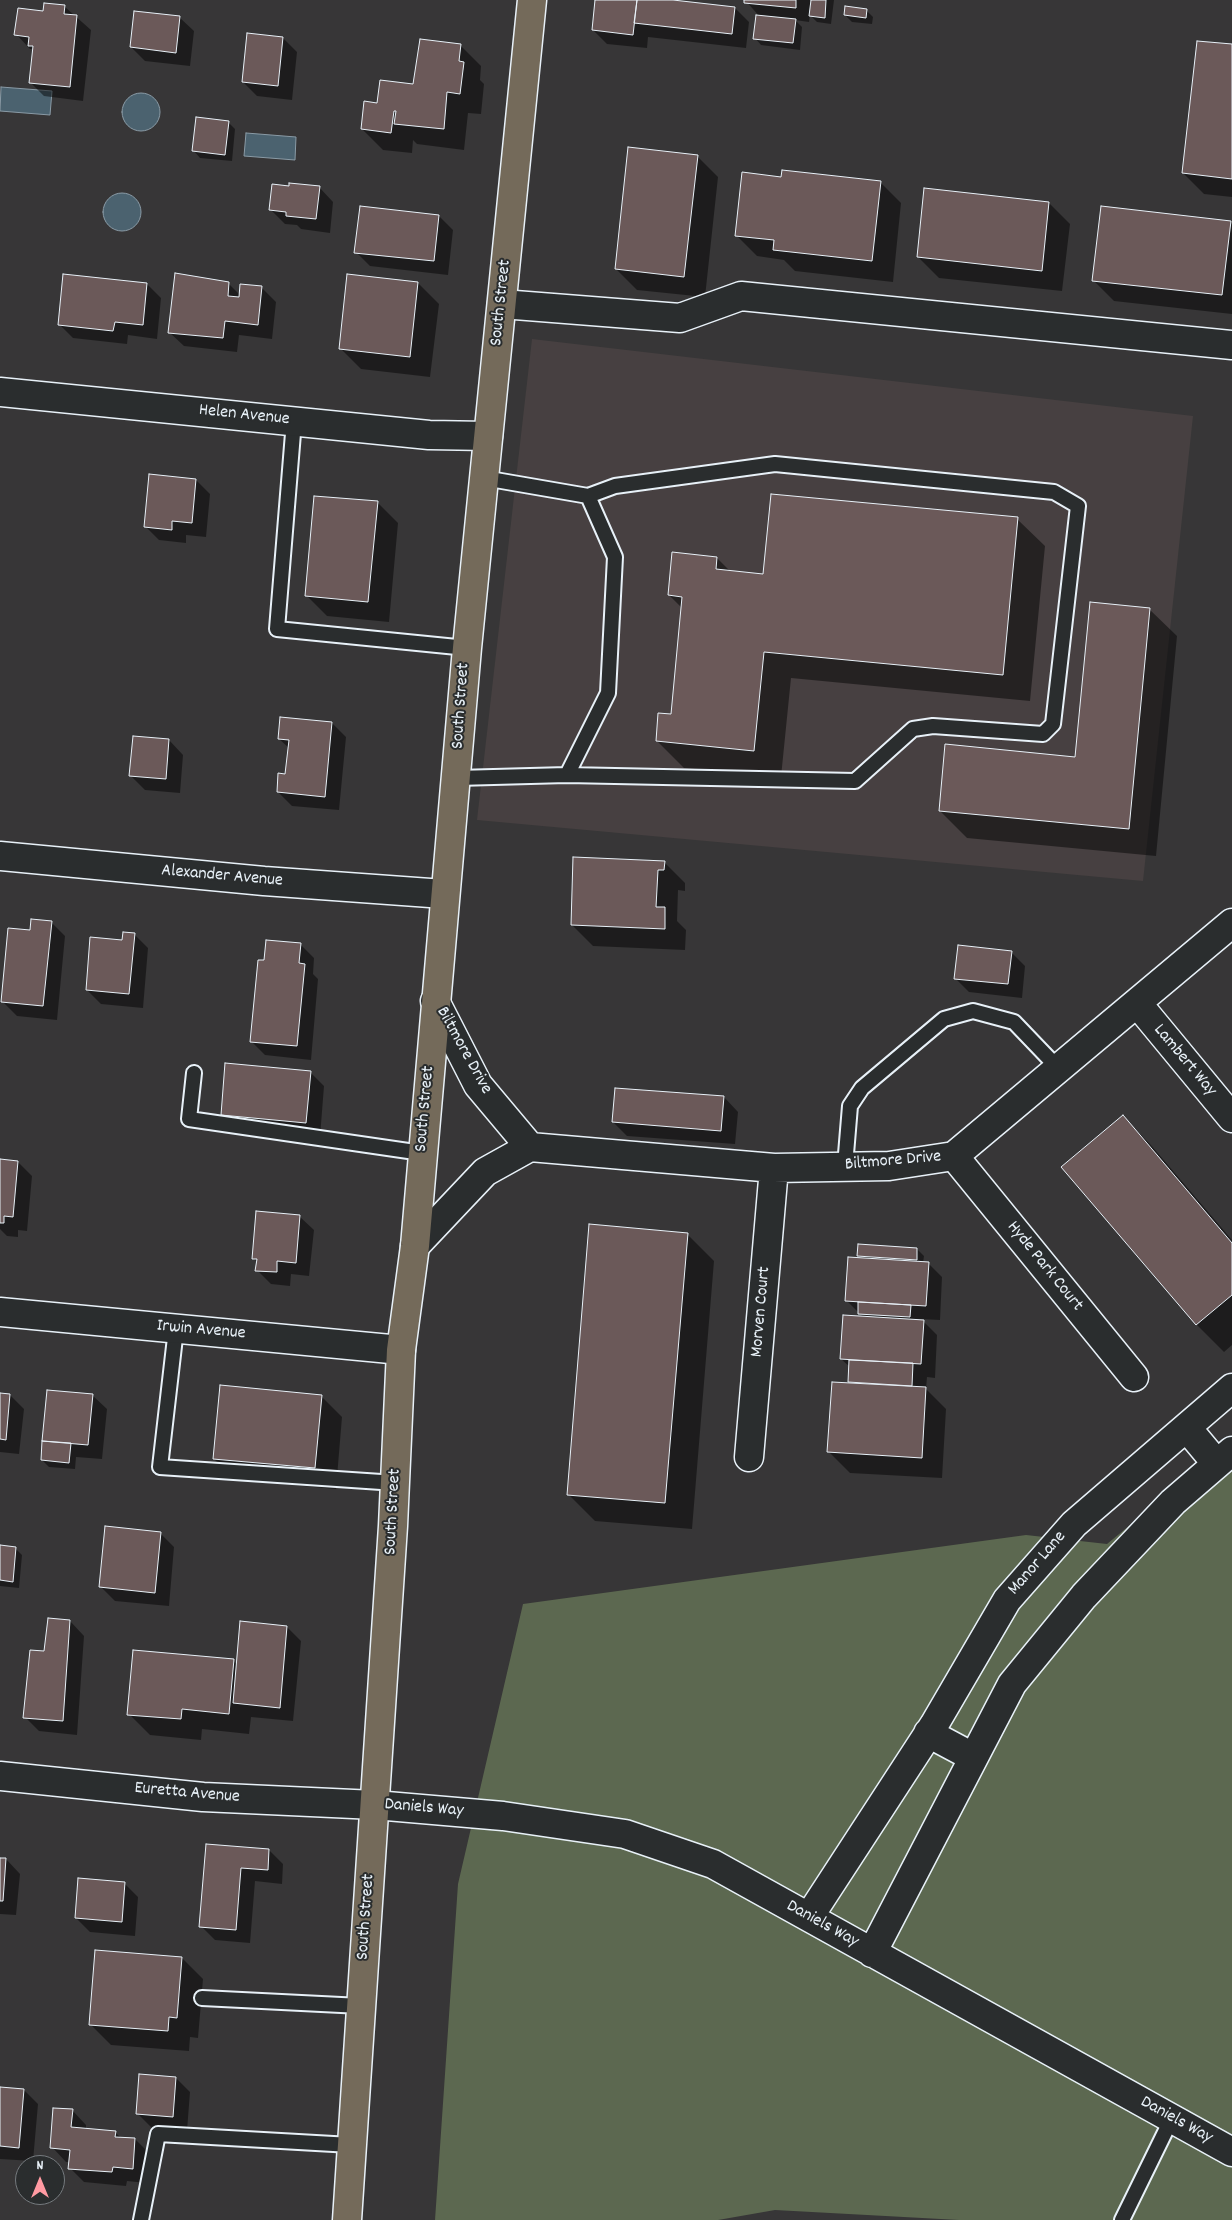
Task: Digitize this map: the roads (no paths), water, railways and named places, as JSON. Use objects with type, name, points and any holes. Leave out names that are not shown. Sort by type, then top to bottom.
[{"type":"main road","name":"South Street","points":[[347,2220],[396,1483],[402,1350],[415,1246],[444,894],[457,778],[467,648],[532,0]]},
{"type":"street","points":[[502,304],[680,318],[741,296],[1232,345]]},
{"type":"street","name":"Helen Avenue","points":[[0,392],[429,434],[488,436]]},
{"type":"street","name":"Alexander Avenue","points":[[0,856],[264,881],[444,894]]},
{"type":"street","name":"Biltmore Drive","points":[[435,1001],[478,1085],[530,1147],[774,1168],[889,1166],[954,1156],[1232,923]]},
{"type":"street","name":"Lambert Way","points":[[1137,1003],[1232,1118]]},
{"type":"street","points":[[415,1246],[485,1172],[530,1147]]},
{"type":"street","name":"Hyde Park Court","points":[[954,1156],[1134,1377]]},
{"type":"street","name":"Morven Court","points":[[749,1457],[774,1168]]},
{"type":"street","name":"Irwin Avenue","points":[[0,1312],[402,1350]]},
{"type":"street","name":"Manor Lane","points":[[809,1918],[928,1733],[1007,1600],[1074,1524],[1232,1388]]},
{"type":"street","points":[[872,1953],[1012,1684],[1084,1596],[1173,1502],[1224,1458],[1187,1428]]},
{"type":"street","points":[[928,1733],[973,1757]]},
{"type":"street","name":"Euretta Avenue","points":[[0,1776],[203,1797],[375,1805]]},
{"type":"street","name":"Daniels Way","points":[[375,1805],[503,1816],[625,1834],[714,1864],[1232,2152]]},
{"type":"lane","points":[[294,421],[278,629],[467,648]]},
{"type":"lane","points":[[457,778],[566,775],[855,781],[912,729],[933,726],[1043,734],[1053,724],[1078,506],[1054,492],[775,464],[615,486],[588,496],[484,478]]},
{"type":"lane","points":[[566,775],[608,693],[615,557],[588,496]]},
{"type":"lane","points":[[845,1166],[850,1106],[862,1088],[944,1019],[973,1011],[1014,1022],[1059,1069]]},
{"type":"lane","points":[[194,1073],[189,1119],[422,1153]]},
{"type":"lane","points":[[176,1329],[160,1467],[396,1483]]},
{"type":"lane","points":[[202,1998],[361,2006]]},
{"type":"lane","points":[[1122,2220],[1172,2118]]},
{"type":"lane","points":[[141,2220],[158,2134],[351,2145]]},
{"type":"water","points":[[1,87],[52,91],[50,115],[0,111]]},
{"type":"water","points":[[141,93],[154,99],[160,112],[154,125],[141,131],[128,125],[122,112],[128,99]]},
{"type":"water","points":[[246,133],[296,137],[295,160],[244,156]]},
{"type":"water","points":[[122,193],[135,199],[141,212],[135,225],[122,231],[109,225],[103,212],[109,199]]}]
